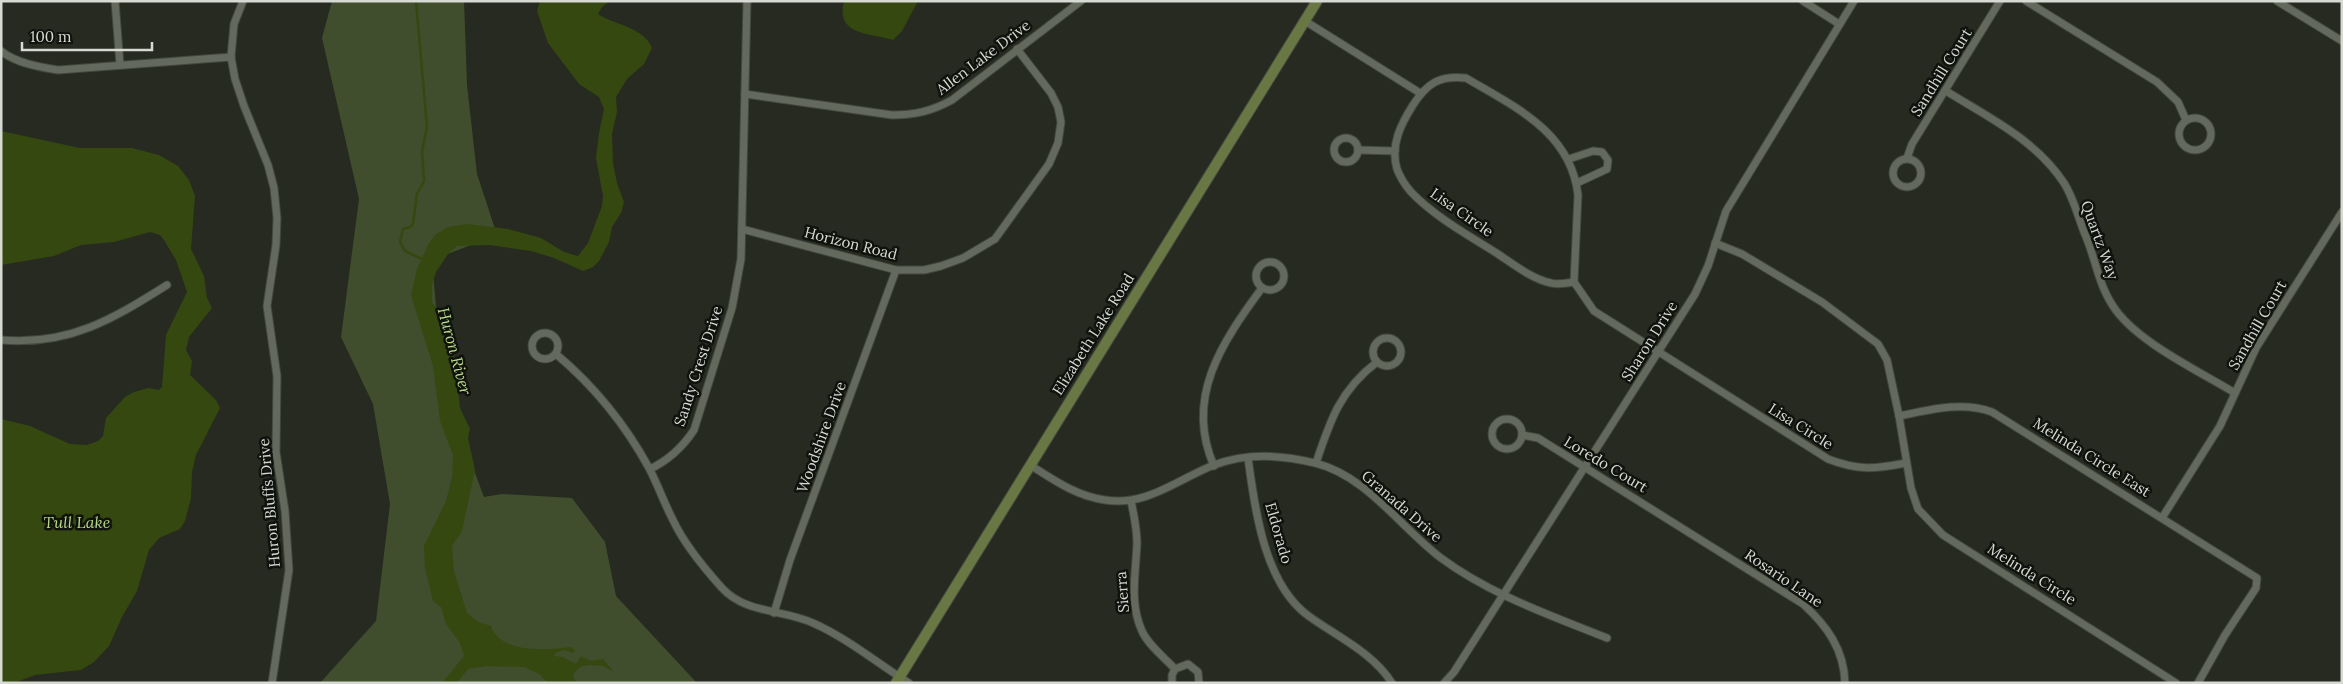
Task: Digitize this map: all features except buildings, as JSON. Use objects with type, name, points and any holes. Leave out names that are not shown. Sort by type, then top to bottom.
[{"type":"street","points":[[115,1],[120,65]]},
{"type":"street","name":"Huron Bluffs Drive","points":[[243,1],[234,24],[231,57],[235,79],[244,106],[268,165],[274,188],[277,218],[276,245],[268,306],[277,376],[276,452],[285,510],[289,570],[272,683]]},
{"type":"street","name":"Sandy Crest Drive","points":[[650,469],[666,461],[685,444],[694,430],[732,308],[741,258],[746,1]]},
{"type":"street","name":"Allen Lake Drive","points":[[745,94],[892,115],[912,115],[935,110],[952,100],[1081,1]]},
{"type":"street","name":"Elizabeth Lake Road","points":[[897,680],[1317,1]]},
{"type":"street","points":[[1803,1],[1839,24]]},
{"type":"street","name":"Sharon Drive","points":[[1444,683],[1454,672],[1504,596],[1701,283],[1726,211],[1854,1]]},
{"type":"street","name":"Sandhill Court","points":[[1907,158],[1916,163],[1920,172],[1918,181],[1909,187],[1902,186],[1892,176],[1896,164],[1907,158],[1912,144],[2000,1]]},
{"type":"street","points":[[2026,1],[2157,82],[2178,102],[2186,120]]},
{"type":"street","points":[[2277,1],[2342,41]]},
{"type":"street","points":[[1305,21],[1420,93]]},
{"type":"street","name":"Horizon Road","points":[[742,229],[896,270],[924,270],[941,266],[963,258],[995,240],[1050,164],[1058,143],[1061,122],[1058,107],[1051,93],[1017,49]]},
{"type":"street","points":[[1,51],[22,62],[40,68],[58,70],[231,57]]},
{"type":"street","name":"Lisa Circle","points":[[1574,282],[1551,283],[1540,278],[1429,208],[1402,181],[1394,152],[1396,140],[1405,117],[1420,93],[1436,80],[1452,77],[1466,78],[1542,126],[1560,145],[1577,183],[1578,210],[1573,261],[1574,282],[1594,311],[1828,459],[1848,467],[1864,469],[1906,463]]},
{"type":"street","name":"Quartz Way","points":[[1946,91],[2029,143],[2046,158],[2065,184],[2088,240],[2102,287],[2113,307],[2128,325],[2148,340],[2236,393]]},
{"type":"street","points":[[2196,118],[2208,125],[2211,134],[2204,147],[2189,149],[2181,143],[2178,133],[2186,120],[2196,118]]},
{"type":"street","points":[[1358,150],[1394,152]]},
{"type":"street","points":[[1568,160],[1593,150],[1602,152],[1608,160],[1607,169],[1577,183]]},
{"type":"street","name":"Sandhill Court","points":[[2162,518],[2202,456],[2236,393],[2256,348],[2342,212]]},
{"type":"street","points":[[1715,244],[1742,254],[1822,302],[1878,344],[1887,360],[1899,416]]},
{"type":"street","points":[[1268,262],[1278,264],[1284,272],[1280,286],[1271,290],[1262,288],[1256,280],[1259,267],[1268,262]]},
{"type":"street","name":"Woodshire Drive","points":[[774,613],[790,560],[896,270]]},
{"type":"street","points":[[1,340],[43,340],[70,334],[107,321],[167,285]]},
{"type":"street","points":[[1214,466],[1203,435],[1201,409],[1205,390],[1215,362],[1227,340],[1262,288]]},
{"type":"street","points":[[556,354],[609,405],[650,469],[673,522],[688,546],[723,589],[741,602],[774,613],[793,615],[813,623],[897,680],[910,683]]},
{"type":"street","points":[[1316,463],[1334,410],[1348,390],[1377,362]]},
{"type":"street","name":"Melinda Circle East","points":[[1899,416],[1957,406],[1977,407],[1992,412],[2257,578],[2256,588],[2225,634],[2198,683]]},
{"type":"street","name":"Melinda Circle","points":[[1899,416],[1911,488],[1918,509],[1943,535],[2176,683]]},
{"type":"street","name":"Loredo Court","points":[[1506,419],[1516,422],[1522,435],[1517,445],[1507,449],[1498,446],[1492,433],[1496,424],[1506,419]]},
{"type":"street","name":"Loredo Court","points":[[1522,435],[1538,438],[1673,521]]},
{"type":"street","name":"Granada Drive","points":[[1030,465],[1081,494],[1106,501],[1131,501],[1152,495],[1214,466],[1248,458],[1276,456],[1316,463],[1338,471],[1365,490],[1440,558],[1504,596],[1607,638]]},
{"type":"street","name":"Eldorado","points":[[1248,458],[1266,547],[1271,564],[1282,586],[1308,616],[1383,668],[1392,683]]},
{"type":"street","name":"Sierra","points":[[1131,501],[1137,544],[1134,566],[1136,613],[1142,633],[1175,669]]},
{"type":"street","name":"Rosario Lane","points":[[1673,521],[1803,604],[1820,620],[1841,653],[1845,683]]},
{"type":"street","points":[[1172,683],[1172,675],[1175,669],[1188,664],[1198,672],[1199,683]]},
{"type":"shaded area","points":[[332,1],[464,1],[467,85],[477,174],[497,235],[432,260],[443,387],[484,497],[502,494],[572,498],[605,542],[616,596],[697,683],[320,683],[376,621],[390,504],[373,404],[341,337],[359,199],[322,38]]},
{"type":"water","points":[[540,1],[610,1],[602,7],[598,14],[636,31],[648,41],[652,48],[644,64],[627,79],[616,97],[617,112],[612,134],[613,163],[617,183],[624,202],[621,213],[612,227],[609,242],[599,261],[593,267],[583,271],[554,258],[531,251],[490,245],[457,246],[448,254],[436,272],[432,285],[432,303],[443,312],[447,349],[458,360],[452,374],[458,387],[460,408],[470,429],[468,438],[475,470],[462,531],[452,546],[454,571],[467,613],[478,622],[491,626],[496,635],[504,642],[514,646],[538,649],[571,647],[575,650],[573,653],[564,650],[556,653],[554,656],[563,657],[576,664],[581,656],[591,661],[603,659],[614,672],[603,666],[589,665],[580,667],[574,673],[573,678],[577,683],[548,683],[539,674],[524,667],[486,666],[468,669],[457,683],[442,683],[464,656],[460,643],[446,624],[441,607],[433,601],[425,569],[424,546],[446,501],[452,477],[453,455],[440,421],[433,366],[411,295],[417,269],[429,243],[436,234],[448,227],[468,224],[508,229],[541,238],[564,252],[578,256],[588,243],[602,206],[603,196],[596,158],[604,109],[599,97],[579,84],[548,43],[537,11]]},
{"type":"water","points":[[844,1],[918,1],[902,31],[893,40],[865,34],[850,27],[845,21],[843,12]]},
{"type":"water","name":"Tull Lake","points":[[1,131],[80,148],[132,148],[159,155],[178,166],[189,180],[195,196],[191,249],[204,276],[207,298],[212,308],[189,337],[186,350],[192,361],[190,375],[216,400],[220,408],[196,455],[192,472],[191,498],[185,521],[180,529],[159,538],[149,550],[137,591],[122,617],[109,646],[94,662],[81,670],[35,675],[14,683],[1,683],[1,419],[30,426],[70,444],[87,445],[98,441],[103,436],[106,418],[125,397],[148,388],[159,390],[162,387],[166,335],[187,292],[176,260],[164,240],[160,235],[150,232],[114,242],[81,245],[54,256],[1,265]]},
{"type":"waterway","points":[[416,1],[427,127],[422,151],[424,181],[417,194],[413,224],[403,229],[400,242],[405,251],[422,259]]},
{"type":"water label","name":"Huron River","points":[[455,351]]}]
